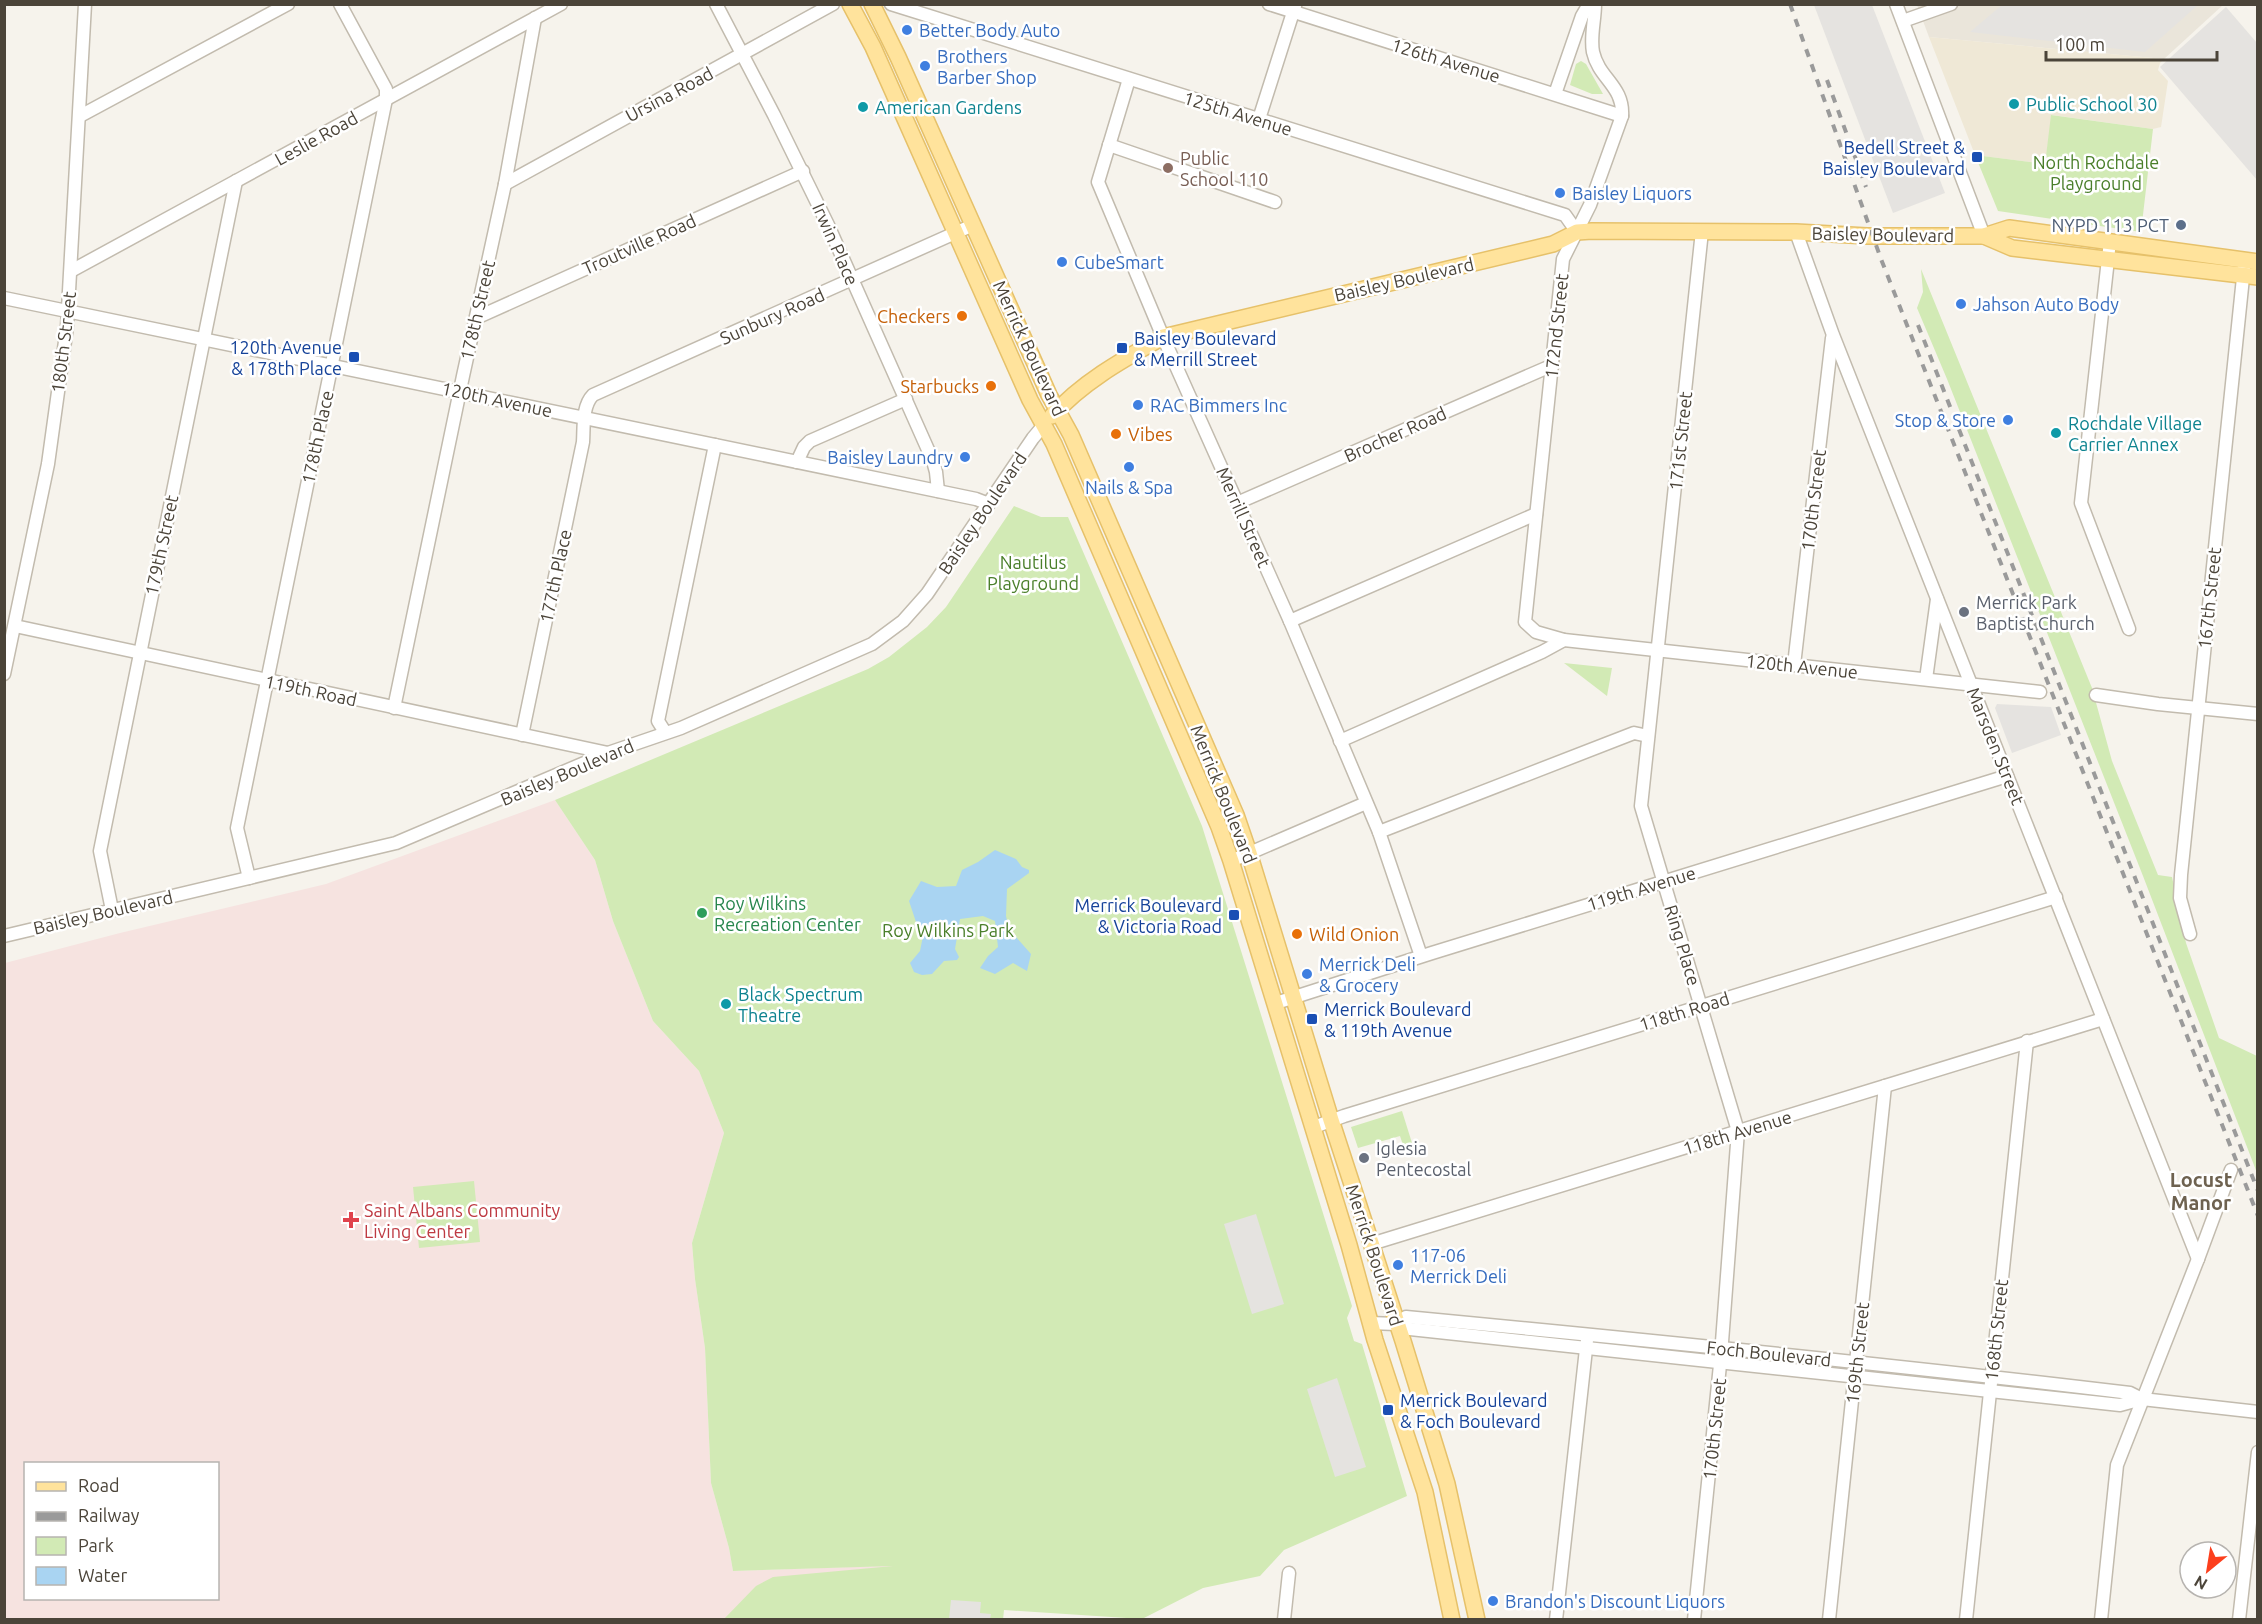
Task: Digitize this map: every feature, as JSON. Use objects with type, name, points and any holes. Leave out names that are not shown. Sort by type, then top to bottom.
[{"type":"main road","name":"Merrick Boulevard","points":[[850,4],[873,47],[1030,400],[1054,444],[1215,816],[1276,1003],[1349,1245],[1370,1323],[1425,1492],[1452,1620]]},
{"type":"main road","name":"Merrick Boulevard","points":[[872,4],[1071,435],[1236,815],[1250,853],[1331,1120],[1447,1484],[1477,1620]]},
{"type":"main road","name":"Baisley Boulevard","points":[[1044,425],[1076,392],[1163,337],[1553,244],[1576,232],[1702,231],[1796,232],[1867,236],[1984,236],[2009,228],[2110,241],[2251,269]]},
{"type":"main road","name":"Baisley Boulevard","points":[[1984,236],[2012,248],[2108,259],[2251,269]]},
{"type":"street","name":"180th Street","points":[[4,674],[48,464],[68,311],[85,4]]},
{"type":"street","points":[[80,116],[288,4]]},
{"type":"street","name":"178th Place","points":[[249,878],[237,828],[386,99],[386,88],[340,4]]},
{"type":"street","name":"Leslie Road","points":[[71,271],[561,4]]},
{"type":"street","name":"Irwin Place","points":[[716,4],[803,171],[853,280],[933,461],[938,491]]},
{"type":"street","name":"Ursina Road","points":[[505,184],[833,4]]},
{"type":"street","name":"125th Avenue","points":[[891,4],[1566,215],[1576,232]]},
{"type":"street","name":"126th Avenue","points":[[1269,4],[1294,8],[1622,116]]},
{"type":"street","points":[[1555,94],[1582,16],[1589,4]]},
{"type":"street","points":[[1595,4],[1593,52],[1600,69],[1620,94],[1623,105],[1622,116]]},
{"type":"street","points":[[1896,4],[1984,236]]},
{"type":"street","points":[[1903,21],[1951,4]]},
{"type":"street","points":[[1259,119],[1294,8]]},
{"type":"street","name":"178th Street","points":[[394,708],[459,392],[505,184],[535,18]]},
{"type":"street","name":"Merrill Street","points":[[1129,79],[1098,182],[1163,337],[1290,621],[1379,832],[1421,956]]},
{"type":"street","name":"172nd Street","points":[[1564,640],[1536,632],[1525,622],[1563,259],[1590,205],[1622,116]]},
{"type":"street","points":[[1109,145],[1275,202]]},
{"type":"street","name":"Troutville Road","points":[[476,318],[803,171]]},
{"type":"street","name":"179th Street","points":[[112,910],[100,851],[236,181]]},
{"type":"street","name":"Sunbury Road","points":[[584,418],[588,400],[593,395],[973,225]]},
{"type":"street","name":"171st Street","points":[[1658,650],[1702,231]]},
{"type":"street","name":"Marsden Street","points":[[1796,232],[1833,335],[2198,1260]]},
{"type":"street","points":[[2110,241],[2081,503],[2129,629]]},
{"type":"street","name":"167th Street","points":[[2190,934],[2180,898],[2198,708],[2251,269]]},
{"type":"street","name":"120th Avenue","points":[[4,298],[938,491],[989,504]]},
{"type":"street","name":"170th Street","points":[[1794,665],[1833,335]]},
{"type":"street","name":"Brocher Road","points":[[1237,503],[1552,365]]},
{"type":"street","points":[[797,462],[804,447],[810,441],[906,399]]},
{"type":"street","name":"177th Place","points":[[522,735],[582,442],[584,418]]},
{"type":"street","name":"Baisley Boulevard","points":[[4,936],[396,843],[608,753],[681,728],[872,644],[903,621],[927,594],[1044,425]]},
{"type":"street","points":[[666,732],[658,721],[715,445]]},
{"type":"street","points":[[1290,621],[1536,514]]},
{"type":"street","points":[[1926,679],[1937,598]]},
{"type":"street","name":"119th Road","points":[[15,626],[608,753]]},
{"type":"street","points":[[1340,741],[1542,652],[1564,640]]},
{"type":"street","name":"120th Avenue","points":[[1564,640],[2040,692]]},
{"type":"street","name":"Ring Place","points":[[1658,650],[1641,806],[1738,1131]]},
{"type":"street","points":[[2096,695],[2258,714]]},
{"type":"street","points":[[1379,832],[1634,734],[1648,736]]},
{"type":"street","name":"119th Avenue","points":[[1276,1003],[1421,956],[2007,776]]},
{"type":"street","points":[[1231,861],[1366,803]]},
{"type":"street","name":"118th Road","points":[[1314,1127],[2056,897]]},
{"type":"street","name":"118th Avenue","points":[[1371,1244],[2103,1019]]},
{"type":"street","name":"168th Street","points":[[1966,1620],[2027,1041]]},
{"type":"street","name":"169th Street","points":[[1829,1620],[1885,1086]]},
{"type":"street","name":"170th Street","points":[[1694,1620],[1720,1363],[1738,1131]]},
{"type":"street","points":[[2102,1620],[2117,1465],[2231,1170]]},
{"type":"street","name":"Foch Boulevard","points":[[1396,1324],[1406,1317],[1587,1334],[1991,1376],[2130,1393],[2142,1399],[2258,1412]]},
{"type":"street","name":"Foch Boulevard","points":[[1370,1323],[1396,1324],[1410,1329],[2120,1405],[2142,1399]]},
{"type":"street","points":[[1556,1620],[1587,1334]]},
{"type":"street","points":[[2239,1620],[2258,1452]]},
{"type":"street","points":[[1284,1620],[1289,1573]]},
{"type":"shaded area","points":[[1814,5],[1872,5],[1945,193],[1893,213]]},
{"type":"shaded area","points":[[1917,5],[2223,5],[2164,59],[1929,37]]},
{"type":"shaded area","points":[[2002,5],[2198,5],[2145,52],[1970,32]]},
{"type":"shaded area","points":[[2226,7],[2257,43],[2257,180],[2160,67]]},
{"type":"shaded area","points":[[1929,37],[2164,59],[2158,70],[2168,81],[2161,127],[2153,129],[2052,115],[2045,164],[1975,155]]},
{"type":"shaded area","points":[[1997,704],[2051,707],[2061,735],[2012,753],[1995,708]]},
{"type":"shaded area","name":"Saint Albans Community Living Center","points":[[555,800],[595,860],[613,921],[653,1021],[699,1071],[724,1133],[692,1243],[705,1348],[711,1483],[733,1571],[907,1565],[896,1620],[5,1620],[5,963],[326,884]]},
{"type":"shaded area","points":[[1256,1214],[1284,1304],[1252,1314],[1224,1224]]},
{"type":"shaded area","points":[[1337,1378],[1366,1467],[1335,1477],[1307,1389]]},
{"type":"shaded area","points":[[951,1600],[981,1602],[980,1613],[991,1614],[990,1619],[949,1619]]},
{"type":"green space","points":[[1581,61],[1586,64],[1603,94],[1592,94],[1570,85],[1576,64]]},
{"type":"green space","name":"North Rochdale Playground","points":[[2051,115],[2153,129],[2141,232],[1998,211],[1975,155],[2045,164]]},
{"type":"green space","points":[[1921,269],[2092,688],[2112,761],[2158,875],[2172,877],[2186,943],[2219,1038],[2257,1056],[2257,1173],[2143,876],[1917,308],[1923,292]]},
{"type":"green space","name":"Roy Wilkins Park","points":[[1014,506],[1041,517],[1068,517],[1202,826],[1352,1306],[1347,1318],[1354,1341],[1362,1344],[1407,1496],[1284,1550],[1260,1576],[1203,1588],[1142,1619],[1004,1610],[1003,1620],[724,1619],[756,1586],[773,1577],[893,1566],[733,1571],[711,1483],[705,1348],[692,1243],[724,1133],[699,1071],[653,1021],[613,921],[595,860],[555,800],[868,669],[889,657],[927,627],[946,607]]},
{"type":"green space","points":[[1564,663],[1612,668],[1607,696]]},
{"type":"green space","points":[[1402,1111],[1412,1143],[1403,1145],[1400,1136],[1358,1148],[1351,1127]]},
{"type":"green space","points":[[474,1181],[480,1242],[419,1248],[413,1187]]},
{"type":"water","points":[[995,850],[1016,859],[1022,867],[1029,870],[1029,873],[1007,889],[1006,916],[1009,929],[1031,954],[1027,971],[1013,963],[995,974],[980,968],[998,947],[995,921],[983,916],[960,919],[955,949],[959,957],[957,960],[944,961],[932,974],[922,975],[914,972],[910,963],[920,951],[923,936],[909,901],[921,881],[937,887],[956,886],[962,870]]},
{"type":"railway","points":[[1790,4],[1881,259],[2258,1216]]},
{"type":"railway","points":[[1827,80],[1866,187]]},
{"type":"railway","points":[[1918,325],[2258,1191]]},
{"type":"place","name":"Better Body Auto","points":[[907,30]]},
{"type":"place","name":"Brothers Barber Shop","points":[[925,66]]},
{"type":"place","name":"Public School 30","points":[[2014,104]]},
{"type":"place","name":"American Gardens","points":[[863,107]]},
{"type":"place","name":"Bedell Street & Baisley Boulevard","points":[[1977,157]]},
{"type":"place","name":"Public School 110","points":[[1168,168]]},
{"type":"place","name":"Baisley Liquors","points":[[1560,193]]},
{"type":"place","name":"NYPD 113 PCT","points":[[2181,225]]},
{"type":"place","name":"CubeSmart","points":[[1062,262]]},
{"type":"place","name":"Jahson Auto Body","points":[[1961,304]]},
{"type":"place","name":"Checkers","points":[[962,316]]},
{"type":"place","name":"Baisley Boulevard & Merrill Street","points":[[1122,348]]},
{"type":"place","name":"120th Avenue & 178th Place","points":[[354,357]]},
{"type":"place","name":"Starbucks","points":[[991,386]]},
{"type":"place","name":"RAC Bimmers Inc","points":[[1138,405]]},
{"type":"place","name":"Stop & Store","points":[[2008,420]]},
{"type":"place","name":"Rochdale Village Carrier Annex","points":[[2056,433]]},
{"type":"place","name":"Vibes","points":[[1116,434]]},
{"type":"place","name":"Baisley Laundry","points":[[965,457]]},
{"type":"place","name":"Nails & Spa","points":[[1129,467]]},
{"type":"place","name":"Merrick Park Baptist Church","points":[[1964,612]]},
{"type":"place","name":"Roy Wilkins Recreation Center","points":[[702,913]]},
{"type":"place","name":"Merrick Boulevard & Victoria Road","points":[[1234,915]]},
{"type":"place","name":"Wild Onion","points":[[1297,934]]},
{"type":"place","name":"Merrick Deli & Grocery","points":[[1307,974]]},
{"type":"place","name":"Black Spectrum Theatre","points":[[726,1004]]},
{"type":"place","name":"Merrick Boulevard & 119th Avenue","points":[[1312,1019]]},
{"type":"place","name":"Iglesia Pentecostal","points":[[1364,1158]]},
{"type":"place","name":"Saint Albans Community Living Center","points":[[351,1220]]},
{"type":"place","name":"117-06 Merrick Deli","points":[[1398,1265]]},
{"type":"place","name":"Merrick Boulevard & Foch Boulevard","points":[[1388,1410]]},
{"type":"place","name":"Brandon's Discount Liquors","points":[[1493,1601]]},
{"type":"district","name":"Locust Manor","points":[[2201,1190]]},
{"type":"park label","name":"Nautilus Playground","points":[[1033,572]]}]
